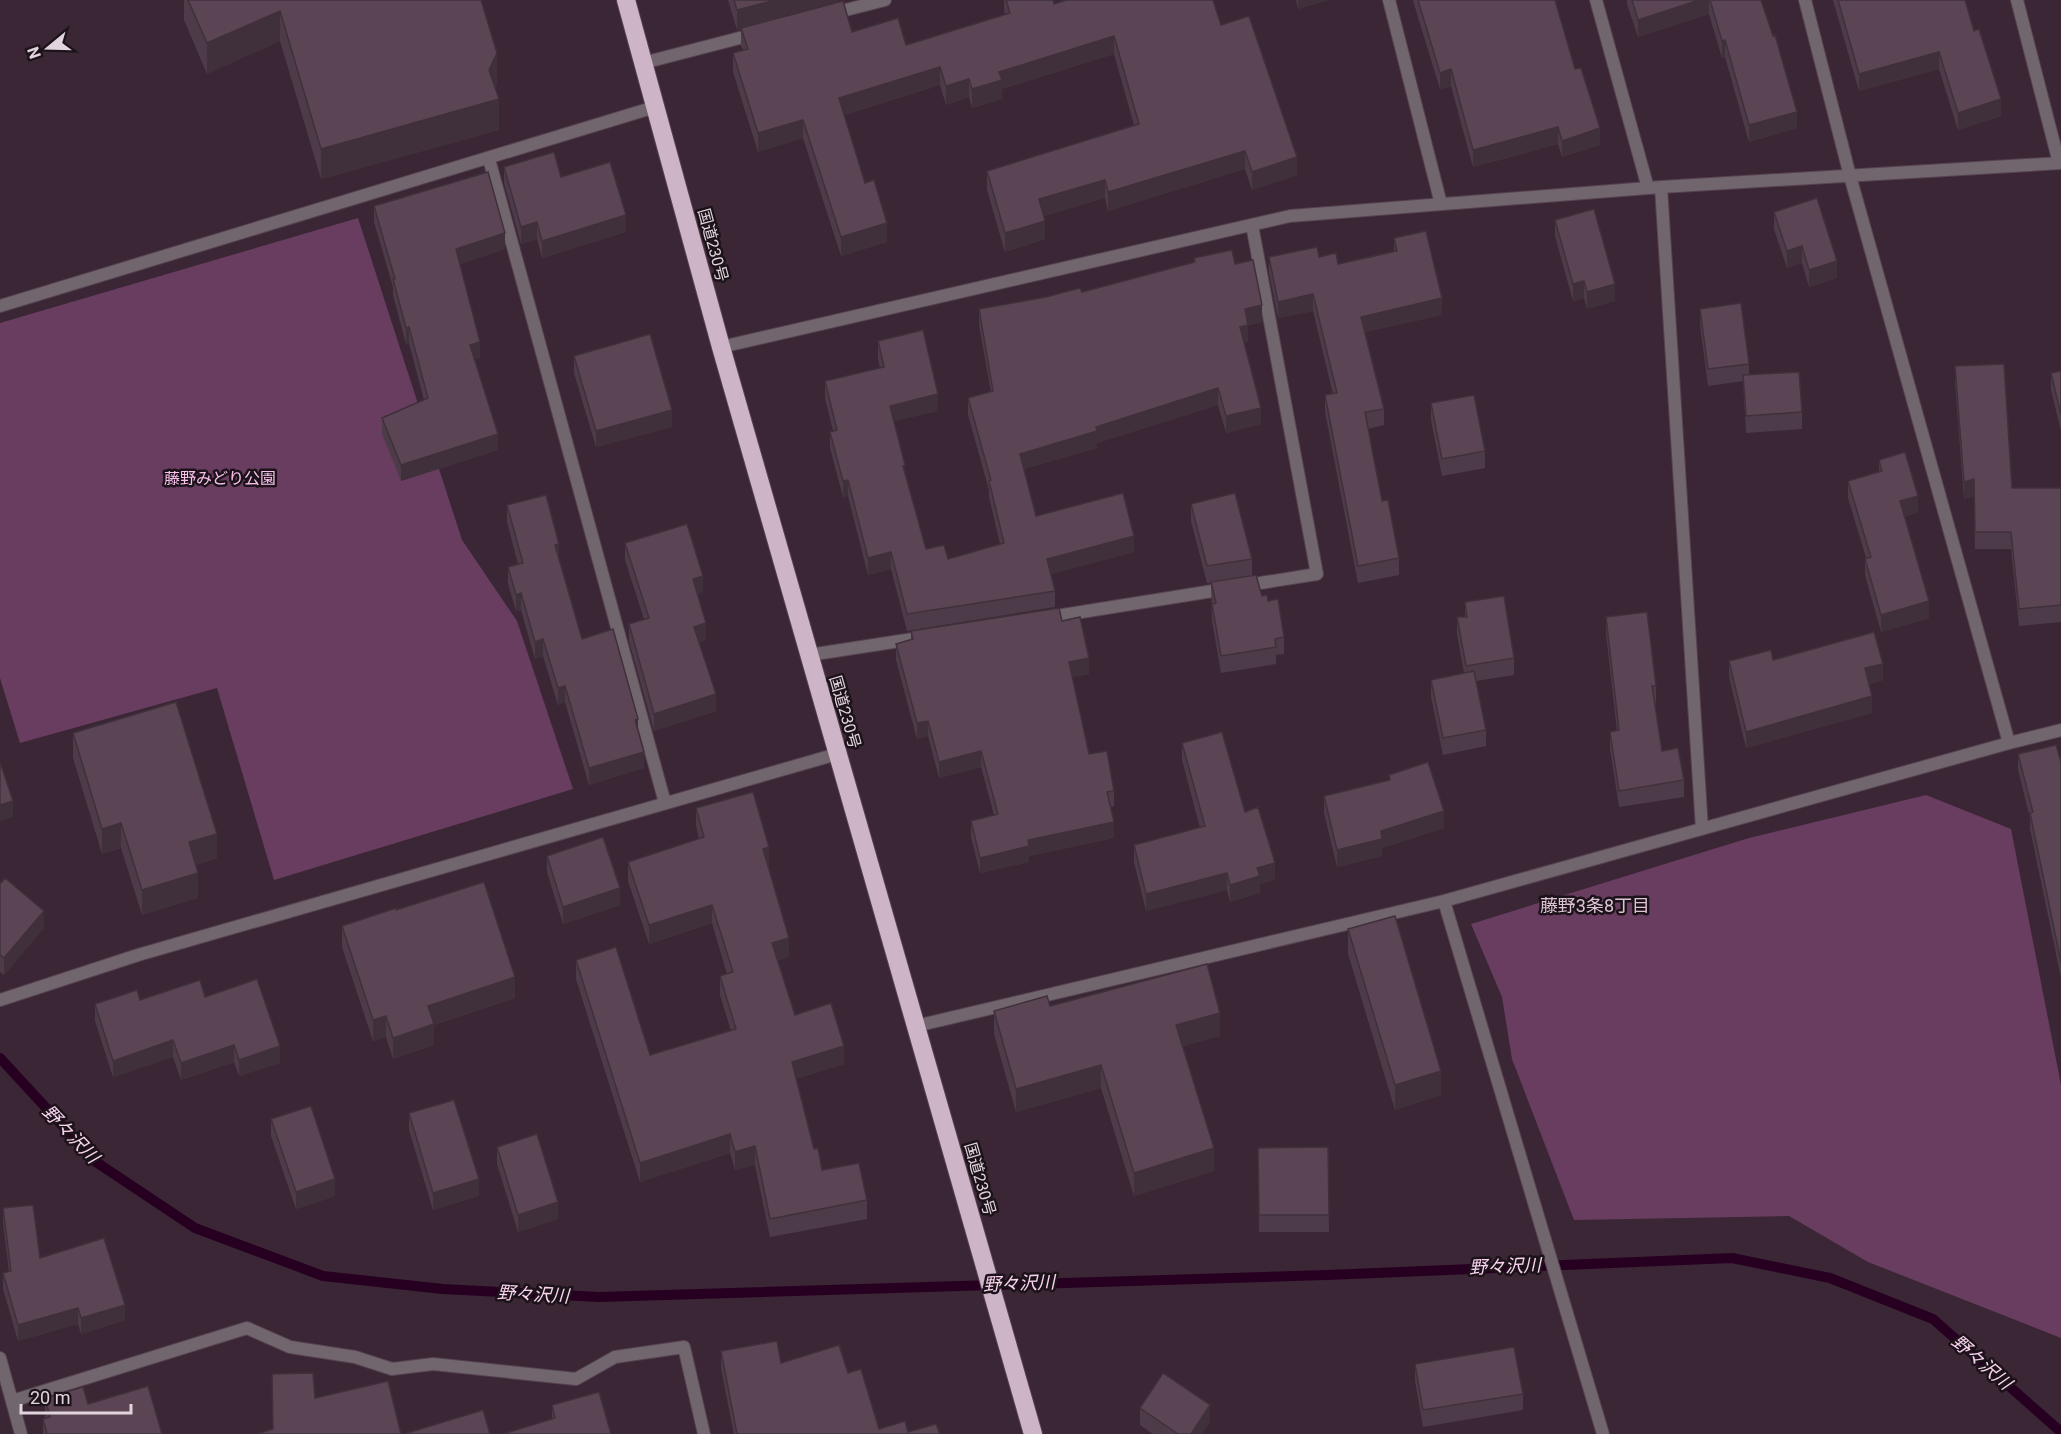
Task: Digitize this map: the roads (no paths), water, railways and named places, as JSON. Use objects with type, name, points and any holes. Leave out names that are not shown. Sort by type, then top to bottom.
[{"type":"highway","name":"国道230号","points":[[626,0],[721,347],[1033,1434]]},
{"type":"street","points":[[816,18],[885,0]]},
{"type":"street","points":[[1389,0],[1441,204]]},
{"type":"street","points":[[1596,0],[1648,188]]},
{"type":"street","points":[[1805,0],[1850,176],[2008,743]]},
{"type":"street","points":[[721,347],[1290,216],[1661,187],[2060,163],[2017,0]]},
{"type":"street","points":[[643,63],[770,30]]},
{"type":"street","points":[[0,306],[655,107]]},
{"type":"street","points":[[489,159],[664,802]]},
{"type":"street","points":[[1661,187],[1702,829]]},
{"type":"street","points":[[1033,620],[1317,574],[1252,225]]},
{"type":"street","points":[[809,656],[939,635]]},
{"type":"street","points":[[916,1026],[1444,901],[2061,730]]},
{"type":"street","points":[[0,1000],[138,955],[837,754]]},
{"type":"street","points":[[1444,901],[1603,1434]]},
{"type":"street","points":[[12,1401],[247,1328],[290,1347],[355,1357],[392,1369],[433,1364],[576,1379],[615,1357],[684,1347],[704,1434]]},
{"type":"street","points":[[0,1358],[21,1434]]},
{"type":"waterway","name":"野々沢川","points":[[0,1058],[96,1162],[195,1228],[323,1276],[443,1289],[599,1297],[1327,1275],[1732,1258],[1830,1278],[1933,1319],[2061,1432]]},
{"type":"district","name":"藤野3条8丁目","points":[[1595,905]]},
{"type":"park label","name":"藤野みどり公園","points":[[220,478]]}]
